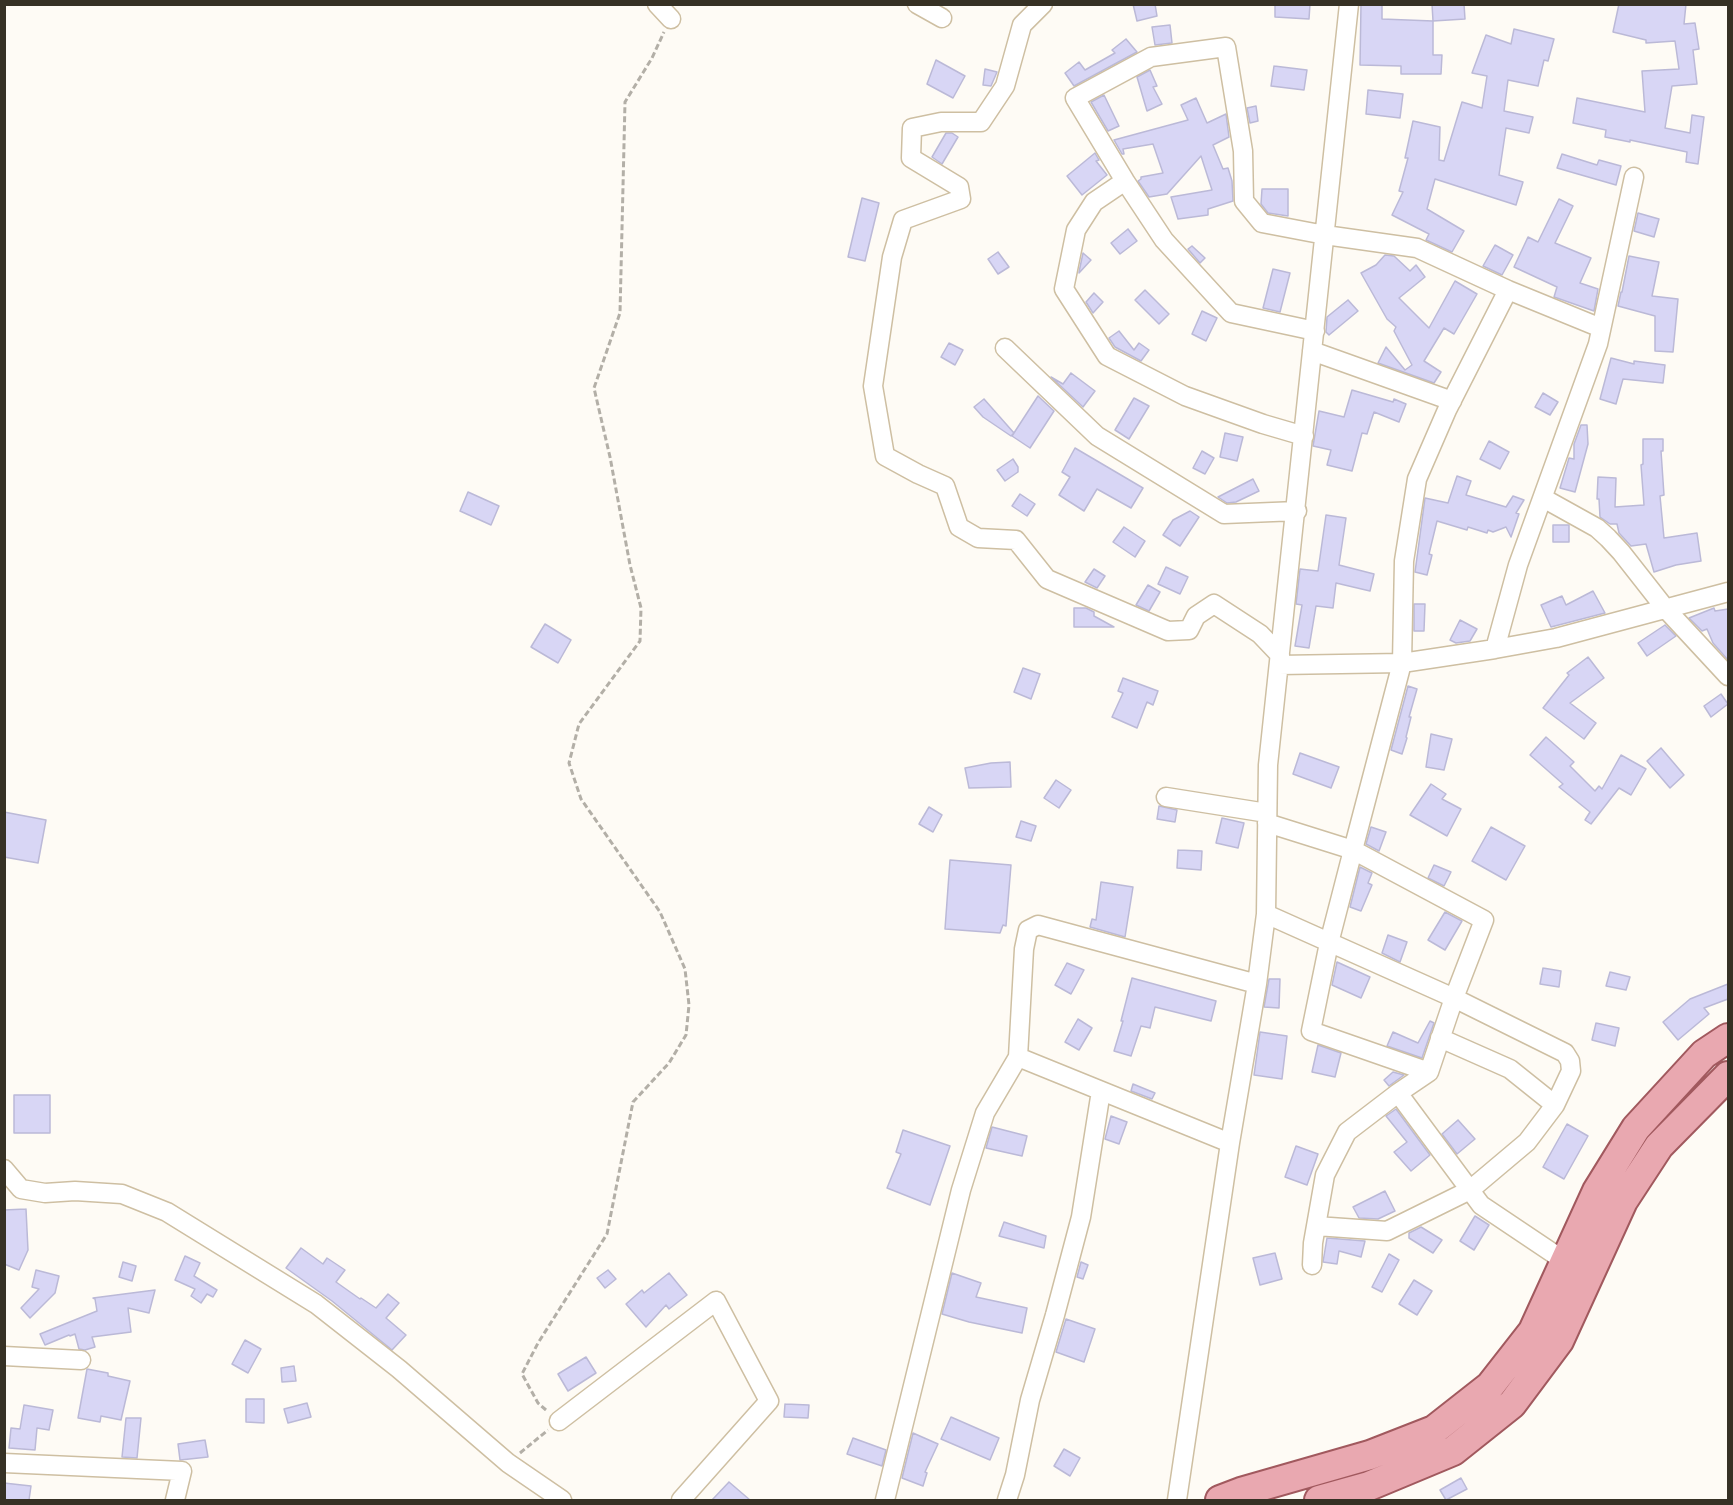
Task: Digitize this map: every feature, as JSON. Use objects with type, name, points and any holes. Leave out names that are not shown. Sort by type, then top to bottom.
[{"type":"main road","points":[[1220,1500],[1370,1455],[1434,1430],[1490,1386],[1533,1331],[1597,1191],[1636,1128],[1704,1054],[1728,1038]]},
{"type":"main road","points":[[1319,1500],[1370,1486],[1453,1451],[1512,1404],[1559,1341],[1623,1201],[1659,1146],[1728,1076]]},
{"type":"main road","points":[[1636,1128],[1659,1146]]},
{"type":"street","points":[[657,4],[671,19]]},
{"type":"street","points":[[917,4],[942,18]]},
{"type":"street","points":[[1043,4],[1022,25],[1005,86],[981,122],[941,122],[912,128],[911,158],[959,187],[961,199],[903,220],[892,256],[873,386],[885,456],[945,486],[959,527],[978,538],[1016,540],[1047,579],[1168,631],[1189,630],[1196,616],[1214,604],[1260,634],[1279,660]]},
{"type":"street","points":[[1177,1500],[1266,914],[1268,765],[1349,4]]},
{"type":"street","points":[[1314,331],[1232,313],[1164,240],[1075,98],[1152,57],[1226,47],[1243,152],[1244,201],[1262,223],[1417,248],[1508,290],[1602,328]]},
{"type":"street","points":[[1495,649],[1518,565],[1598,344],[1634,177]]},
{"type":"street","points":[[1125,181],[1094,202],[1076,230],[1064,289],[1107,356],[1185,396],[1304,436]]},
{"type":"street","points":[[1429,1072],[1311,1031],[1329,943],[1402,663],[1404,561],[1417,479],[1452,401],[1508,290]]},
{"type":"street","points":[[1005,348],[1097,436],[1224,514],[1296,511]]},
{"type":"street","points":[[1312,351],[1452,401]]},
{"type":"street","points":[[1543,498],[1597,528],[1621,552],[1665,608],[1728,676]]},
{"type":"street","points":[[1279,660],[1402,663],[1495,649],[1556,638],[1728,592]]},
{"type":"street","points":[[1166,796],[1267,818],[1353,850],[1484,920],[1429,1072],[1347,1132],[1325,1175],[1312,1265]]},
{"type":"street","points":[[1266,914],[1454,998],[1565,1053],[1571,1071],[1556,1106],[1527,1142],[1470,1190],[1387,1231],[1316,1226]]},
{"type":"street","points":[[885,1500],[961,1190],[985,1113],[1018,1057],[1023,949],[1028,930],[1038,925],[1257,984]]},
{"type":"street","points":[[1440,1038],[1510,1069],[1556,1106]]},
{"type":"street","points":[[1018,1057],[1230,1143]]},
{"type":"street","points":[[1007,1500],[1015,1475],[1030,1400],[1081,1217],[1101,1091]]},
{"type":"street","points":[[1398,1093],[1481,1205],[1566,1262]]},
{"type":"street","points":[[4,1169],[21,1189],[45,1193],[75,1191],[122,1194],[167,1212],[316,1304],[399,1369],[508,1463],[562,1500]]},
{"type":"street","points":[[559,1421],[716,1301],[769,1401],[681,1500]]},
{"type":"street","points":[[4,1356],[81,1360]]},
{"type":"street","points":[[4,1463],[182,1471],[176,1500]]},
{"type":"path","points":[[508,1463],[559,1421],[538,1403],[522,1374],[538,1343],[607,1234],[633,1102],[669,1063],[686,1035],[689,1005],[685,969],[660,912],[581,799],[569,763],[579,724],[640,641],[641,608],[594,388],[620,313],[625,102],[652,58],[671,19]]},
{"type":"building","points":[[1133,4],[1155,4],[1157,16],[1137,21]]},
{"type":"building","points":[[1275,4],[1310,4],[1309,19],[1275,17]]},
{"type":"building","points":[[1361,4],[1382,4],[1382,19],[1433,21],[1433,55],[1442,55],[1441,74],[1401,74],[1401,66],[1360,65]]},
{"type":"building","points":[[1432,4],[1464,4],[1465,19],[1433,21]]},
{"type":"building","points":[[1619,4],[1686,4],[1684,24],[1695,23],[1699,49],[1693,50],[1697,84],[1672,86],[1665,128],[1690,133],[1692,115],[1704,117],[1698,164],[1686,162],[1687,152],[1605,137],[1606,130],[1573,123],[1577,98],[1645,112],[1642,71],[1679,69],[1675,41],[1646,43],[1646,40],[1613,32]]},
{"type":"building","points":[[1170,25],[1172,43],[1155,45],[1152,27]]},
{"type":"building","points":[[1514,29],[1554,39],[1548,61],[1544,60],[1538,86],[1508,80],[1504,111],[1533,117],[1529,133],[1506,128],[1499,175],[1523,182],[1516,205],[1435,179],[1427,209],[1464,231],[1452,252],[1426,240],[1429,234],[1392,215],[1403,192],[1399,191],[1408,158],[1405,158],[1413,121],[1440,127],[1439,160],[1444,161],[1462,102],[1482,108],[1487,76],[1472,73],[1486,35],[1511,44]]},
{"type":"building","points":[[1126,39],[1137,52],[1074,86],[1065,73],[1079,62],[1085,70],[1115,53],[1112,50]]},
{"type":"building","points":[[936,60],[965,76],[953,98],[927,84]]},
{"type":"building","points":[[1274,66],[1307,70],[1304,90],[1271,86]]},
{"type":"building","points":[[985,69],[997,72],[991,86],[983,85]]},
{"type":"building","points":[[1150,70],[1157,86],[1153,87],[1162,104],[1147,111],[1137,77]]},
{"type":"building","points":[[1368,90],[1403,94],[1400,118],[1366,114]]},
{"type":"building","points":[[1104,95],[1119,126],[1108,131],[1091,102]]},
{"type":"building","points":[[1196,98],[1207,123],[1226,114],[1229,137],[1213,145],[1223,169],[1228,168],[1232,181],[1233,201],[1208,209],[1208,215],[1178,219],[1171,197],[1212,190],[1201,156],[1167,194],[1149,197],[1138,181],[1141,177],[1163,173],[1153,144],[1123,149],[1124,154],[1122,154],[1114,140],[1188,120],[1181,105]]},
{"type":"building","points":[[1256,106],[1258,121],[1250,123],[1247,108]]},
{"type":"building","points":[[946,133],[952,133],[958,137],[942,164],[932,157]]},
{"type":"building","points":[[1095,153],[1099,160],[1096,161],[1107,175],[1082,195],[1067,176]]},
{"type":"building","points":[[1562,154],[1597,165],[1599,160],[1621,166],[1616,185],[1557,168]]},
{"type":"building","points":[[1262,189],[1288,189],[1288,216],[1268,213],[1261,204]]},
{"type":"building","points":[[862,198],[879,203],[865,261],[848,257]]},
{"type":"building","points":[[1559,199],[1573,206],[1555,243],[1591,258],[1580,283],[1598,289],[1594,311],[1554,297],[1557,287],[1514,267],[1528,237],[1538,242]]},
{"type":"building","points":[[1638,213],[1659,219],[1654,237],[1634,231]]},
{"type":"building","points":[[1128,229],[1137,241],[1120,254],[1111,243]]},
{"type":"building","points":[[1495,245],[1513,255],[1502,275],[1483,266]]},
{"type":"building","points":[[1192,246],[1205,258],[1200,263],[1188,249]]},
{"type":"building","points":[[998,252],[1009,267],[998,274],[988,259]]},
{"type":"building","points":[[1083,253],[1091,260],[1079,273],[1079,272]]},
{"type":"building","points":[[1385,255],[1394,256],[1410,271],[1416,265],[1425,277],[1399,298],[1429,328],[1455,281],[1477,294],[1454,334],[1444,328],[1424,361],[1441,372],[1434,383],[1378,363],[1386,347],[1405,370],[1412,365],[1394,331],[1396,327],[1387,319],[1361,273],[1376,265]]},
{"type":"building","points":[[1629,256],[1659,262],[1652,296],[1678,299],[1673,352],[1655,351],[1655,316],[1618,306]]},
{"type":"building","points":[[1273,269],[1290,273],[1280,312],[1263,308]]},
{"type":"building","points":[[1145,290],[1169,314],[1159,324],[1135,300]]},
{"type":"building","points":[[1094,293],[1103,302],[1093,313],[1086,302]]},
{"type":"building","points":[[1348,300],[1358,311],[1329,335],[1326,332],[1327,317]]},
{"type":"building","points":[[1202,311],[1217,318],[1206,341],[1192,334]]},
{"type":"building","points":[[1119,331],[1134,350],[1139,343],[1149,350],[1141,361],[1115,347],[1109,338]]},
{"type":"building","points":[[949,343],[963,350],[955,365],[941,357]]},
{"type":"building","points":[[1611,358],[1634,364],[1634,361],[1665,365],[1663,383],[1623,379],[1616,404],[1600,399]]},
{"type":"building","points":[[1071,373],[1095,391],[1083,407],[1051,377],[1063,384]]},
{"type":"building","points":[[1352,390],[1393,402],[1394,399],[1406,404],[1399,422],[1374,412],[1367,434],[1362,433],[1352,471],[1327,465],[1331,450],[1313,446],[1319,411],[1344,417]]},
{"type":"building","points":[[1543,393],[1558,402],[1550,415],[1535,407]]},
{"type":"building","points":[[1038,396],[1054,411],[1030,448],[1012,436]]},
{"type":"building","points":[[1134,398],[1149,406],[1129,439],[1115,430]]},
{"type":"building","points":[[984,399],[1014,433],[1011,436],[983,417],[974,407]]},
{"type":"building","points":[[1581,425],[1587,425],[1588,444],[1575,492],[1560,488],[1569,458],[1574,459],[1574,444]]},
{"type":"building","points":[[1225,433],[1243,437],[1237,461],[1220,457]]},
{"type":"building","points":[[1643,439],[1663,439],[1663,451],[1661,451],[1664,495],[1660,496],[1664,538],[1697,533],[1701,561],[1676,565],[1654,572],[1646,544],[1631,546],[1619,533],[1617,524],[1610,524],[1600,517],[1599,499],[1597,499],[1598,477],[1616,478],[1615,507],[1644,505],[1641,465],[1643,464]]},
{"type":"building","points":[[1489,441],[1509,452],[1500,469],[1480,459]]},
{"type":"building","points":[[1075,448],[1143,488],[1131,508],[1097,489],[1084,511],[1059,495],[1070,477],[1062,472]]},
{"type":"building","points":[[1202,451],[1214,458],[1205,474],[1193,468]]},
{"type":"building","points":[[1013,459],[1018,472],[1005,481],[997,470]]},
{"type":"building","points":[[1457,476],[1471,481],[1466,495],[1506,507],[1513,496],[1524,500],[1516,513],[1519,514],[1511,537],[1506,527],[1493,532],[1488,530],[1487,533],[1437,521],[1429,554],[1432,555],[1427,575],[1415,572],[1425,498],[1448,503]]},
{"type":"building","points":[[1253,479],[1259,491],[1236,502],[1227,503],[1218,497]]},
{"type":"building","points":[[468,492],[499,506],[491,525],[460,511]]},
{"type":"building","points":[[1020,494],[1035,504],[1027,516],[1012,506]]},
{"type":"building","points":[[1190,511],[1199,517],[1180,546],[1163,535],[1173,520]]},
{"type":"building","points":[[1326,515],[1346,518],[1339,565],[1374,574],[1370,591],[1336,583],[1333,608],[1316,606],[1309,648],[1295,646],[1302,605],[1296,604],[1300,569],[1318,571]]},
{"type":"building","points":[[1553,525],[1569,525],[1569,542],[1553,542]]},
{"type":"building","points":[[1124,527],[1145,541],[1135,557],[1113,542]]},
{"type":"building","points":[[1166,567],[1188,577],[1180,594],[1158,584]]},
{"type":"building","points":[[1094,569],[1105,576],[1097,588],[1085,582]]},
{"type":"building","points":[[1148,585],[1160,592],[1149,611],[1136,605]]},
{"type":"building","points":[[1593,591],[1605,613],[1551,627],[1541,605],[1562,596],[1566,605]]},
{"type":"building","points":[[1414,604],[1425,604],[1424,631],[1414,631]]},
{"type":"building","points":[[1074,608],[1086,608],[1094,612],[1094,616],[1114,627],[1074,627]]},
{"type":"building","points":[[1714,608],[1715,611],[1728,609],[1728,660],[1713,643],[1707,629],[1702,631],[1689,618]]},
{"type":"building","points":[[1460,620],[1477,629],[1470,641],[1456,643],[1450,640]]},
{"type":"building","points":[[545,624],[571,640],[558,663],[531,647]]},
{"type":"building","points":[[1665,625],[1676,636],[1647,656],[1638,643]]},
{"type":"building","points":[[1588,657],[1604,678],[1570,703],[1596,723],[1584,739],[1543,708],[1569,675],[1567,673]]},
{"type":"building","points":[[1023,668],[1040,674],[1031,699],[1014,692]]},
{"type":"building","points":[[1123,678],[1158,691],[1153,705],[1147,702],[1137,728],[1112,717],[1123,693],[1118,691]]},
{"type":"building","points":[[1408,686],[1417,689],[1402,754],[1391,750]]},
{"type":"building","points":[[1721,694],[1728,704],[1711,717],[1704,706]]},
{"type":"building","points":[[1431,734],[1452,739],[1444,770],[1426,767]]},
{"type":"building","points":[[1546,737],[1574,762],[1570,766],[1595,791],[1599,786],[1602,789],[1621,755],[1646,769],[1631,795],[1619,788],[1591,824],[1585,820],[1590,812],[1559,787],[1563,784],[1530,755]]},
{"type":"building","points":[[1661,748],[1684,775],[1670,788],[1647,761]]},
{"type":"building","points":[[1300,753],[1339,767],[1331,788],[1293,774]]},
{"type":"building","points":[[1010,762],[1011,787],[969,788],[965,768]]},
{"type":"building","points":[[1056,780],[1071,790],[1059,808],[1044,798]]},
{"type":"building","points":[[1431,784],[1446,794],[1442,799],[1461,809],[1447,836],[1410,815]]},
{"type":"building","points":[[1159,806],[1177,810],[1175,822],[1157,819]]},
{"type":"building","points":[[929,807],[942,815],[933,832],[919,824]]},
{"type":"building","points":[[4,812],[46,820],[38,863],[4,857]]},
{"type":"building","points":[[1222,818],[1244,823],[1238,848],[1216,843]]},
{"type":"building","points":[[1021,821],[1036,826],[1031,841],[1016,837]]},
{"type":"building","points":[[1371,827],[1386,832],[1379,851],[1366,844]]},
{"type":"building","points":[[1491,827],[1525,846],[1506,880],[1472,861]]},
{"type":"building","points":[[1178,850],[1202,851],[1201,870],[1177,868]]},
{"type":"building","points":[[950,860],[1011,865],[1006,926],[1003,925],[1000,933],[945,929]]},
{"type":"building","points":[[1434,865],[1451,872],[1444,886],[1428,878]]},
{"type":"building","points":[[1360,867],[1372,873],[1368,883],[1372,885],[1361,911],[1350,907]]},
{"type":"building","points":[[1101,882],[1133,887],[1125,937],[1090,927],[1092,919],[1096,920]]},
{"type":"building","points":[[1445,912],[1462,921],[1445,950],[1428,940]]},
{"type":"building","points":[[1388,935],[1407,942],[1400,962],[1382,953]]},
{"type":"building","points":[[1337,962],[1370,977],[1361,998],[1332,985]]},
{"type":"building","points":[[1067,963],[1084,970],[1071,994],[1055,985]]},
{"type":"building","points":[[1543,968],[1561,971],[1559,987],[1540,984]]},
{"type":"building","points":[[1610,972],[1630,977],[1626,990],[1606,986]]},
{"type":"building","points":[[1132,978],[1216,1001],[1211,1021],[1155,1007],[1150,1028],[1141,1026],[1131,1056],[1114,1051]]},
{"type":"building","points":[[1269,979],[1280,979],[1279,1008],[1264,1007]]},
{"type":"building","points":[[1728,984],[1728,999],[1704,1008],[1709,1014],[1678,1040],[1663,1022],[1690,999]]},
{"type":"building","points":[[1078,1019],[1092,1028],[1079,1050],[1065,1042]]},
{"type":"building","points":[[1430,1021],[1434,1023],[1422,1058],[1387,1046],[1393,1032],[1418,1043]]},
{"type":"building","points":[[1596,1023],[1619,1028],[1615,1046],[1592,1040]]},
{"type":"building","points":[[1260,1032],[1287,1036],[1282,1079],[1254,1075]]},
{"type":"building","points":[[1318,1045],[1341,1053],[1335,1077],[1312,1072]]},
{"type":"building","points":[[1393,1072],[1404,1075],[1389,1086],[1384,1080]]},
{"type":"building","points":[[1133,1084],[1155,1093],[1152,1099],[1131,1091]]},
{"type":"building","points":[[14,1095],[50,1095],[50,1133],[14,1133]]},
{"type":"building","points":[[1396,1109],[1430,1155],[1411,1171],[1394,1152],[1407,1142],[1386,1116]]},
{"type":"building","points":[[1111,1116],[1127,1122],[1119,1144],[1105,1139]]},
{"type":"building","points":[[1458,1120],[1475,1139],[1457,1154],[1442,1134]]},
{"type":"building","points":[[1567,1124],[1588,1136],[1564,1179],[1543,1167]]},
{"type":"building","points":[[992,1127],[1027,1136],[1022,1156],[986,1148]]},
{"type":"building","points":[[903,1130],[950,1146],[930,1205],[887,1188],[901,1154],[896,1152]]},
{"type":"building","points":[[1296,1146],[1318,1154],[1307,1185],[1285,1177]]},
{"type":"building","points":[[1385,1191],[1395,1211],[1378,1219],[1359,1218],[1353,1207]]},
{"type":"building","points":[[26,1209],[28,1250],[19,1270],[4,1264],[4,1210]]},
{"type":"building","points":[[1475,1216],[1489,1225],[1474,1250],[1460,1241]]},
{"type":"building","points":[[1004,1222],[1046,1236],[1044,1248],[999,1236]]},
{"type":"building","points":[[1421,1227],[1442,1240],[1433,1253],[1409,1238],[1409,1233]]},
{"type":"building","points":[[1327,1238],[1365,1241],[1361,1257],[1339,1251],[1337,1264],[1323,1262]]},
{"type":"building","points":[[301,1248],[323,1264],[327,1258],[345,1270],[336,1282],[376,1308],[388,1294],[399,1303],[386,1318],[406,1335],[392,1350],[332,1301],[286,1268]]},
{"type":"building","points":[[1275,1253],[1282,1279],[1260,1285],[1253,1258]]},
{"type":"building","points":[[1389,1254],[1399,1260],[1382,1292],[1372,1287]]},
{"type":"building","points":[[185,1256],[200,1263],[194,1276],[217,1290],[213,1297],[207,1294],[201,1303],[191,1296],[195,1289],[175,1280]]},
{"type":"building","points":[[123,1262],[136,1266],[132,1281],[119,1277]]},
{"type":"building","points":[[1081,1262],[1088,1265],[1083,1279],[1077,1277]]},
{"type":"building","points":[[36,1270],[59,1276],[55,1293],[30,1318],[21,1308],[39,1289],[32,1287]]},
{"type":"building","points":[[608,1270],[616,1279],[605,1288],[597,1278]]},
{"type":"building","points":[[669,1273],[687,1295],[669,1309],[666,1305],[646,1327],[626,1304],[642,1290],[644,1293]]},
{"type":"building","points":[[952,1273],[981,1283],[976,1297],[1027,1308],[1022,1333],[942,1314]]},
{"type":"building","points":[[1414,1280],[1432,1291],[1417,1315],[1399,1304]]},
{"type":"building","points":[[155,1290],[149,1313],[128,1308],[131,1332],[92,1337],[95,1347],[79,1349],[75,1334],[45,1345],[40,1334],[97,1311],[93,1298]]},
{"type":"building","points":[[1066,1319],[1095,1329],[1084,1362],[1056,1352]]},
{"type":"building","points":[[245,1340],[261,1349],[248,1373],[232,1364]]},
{"type":"building","points":[[586,1357],[596,1373],[568,1391],[558,1374]]},
{"type":"building","points":[[294,1366],[296,1381],[282,1382],[281,1368]]},
{"type":"building","points":[[87,1369],[130,1381],[121,1420],[101,1416],[100,1422],[78,1418]]},
{"type":"building","points":[[246,1399],[264,1399],[264,1423],[246,1422]]},
{"type":"building","points":[[307,1403],[311,1417],[288,1423],[284,1409]]},
{"type":"building","points":[[785,1404],[809,1405],[808,1418],[784,1417]]},
{"type":"building","points":[[24,1405],[53,1410],[49,1430],[37,1428],[35,1450],[9,1448],[11,1428],[20,1429]]},
{"type":"building","points":[[951,1417],[999,1438],[990,1460],[941,1439]]},
{"type":"building","points":[[126,1418],[141,1418],[137,1458],[122,1457]]},
{"type":"building","points":[[913,1433],[938,1444],[925,1472],[927,1473],[923,1486],[902,1478]]},
{"type":"building","points":[[853,1438],[886,1450],[882,1466],[847,1454]]},
{"type":"building","points":[[205,1440],[208,1457],[180,1460],[178,1444]]},
{"type":"building","points":[[1064,1449],[1080,1458],[1070,1476],[1054,1466]]},
{"type":"building","points":[[1461,1478],[1467,1489],[1446,1500],[1440,1490]]},
{"type":"building","points":[[729,1482],[750,1500],[712,1500]]},
{"type":"building","points":[[4,1483],[31,1486],[29,1500],[4,1500]]}]
